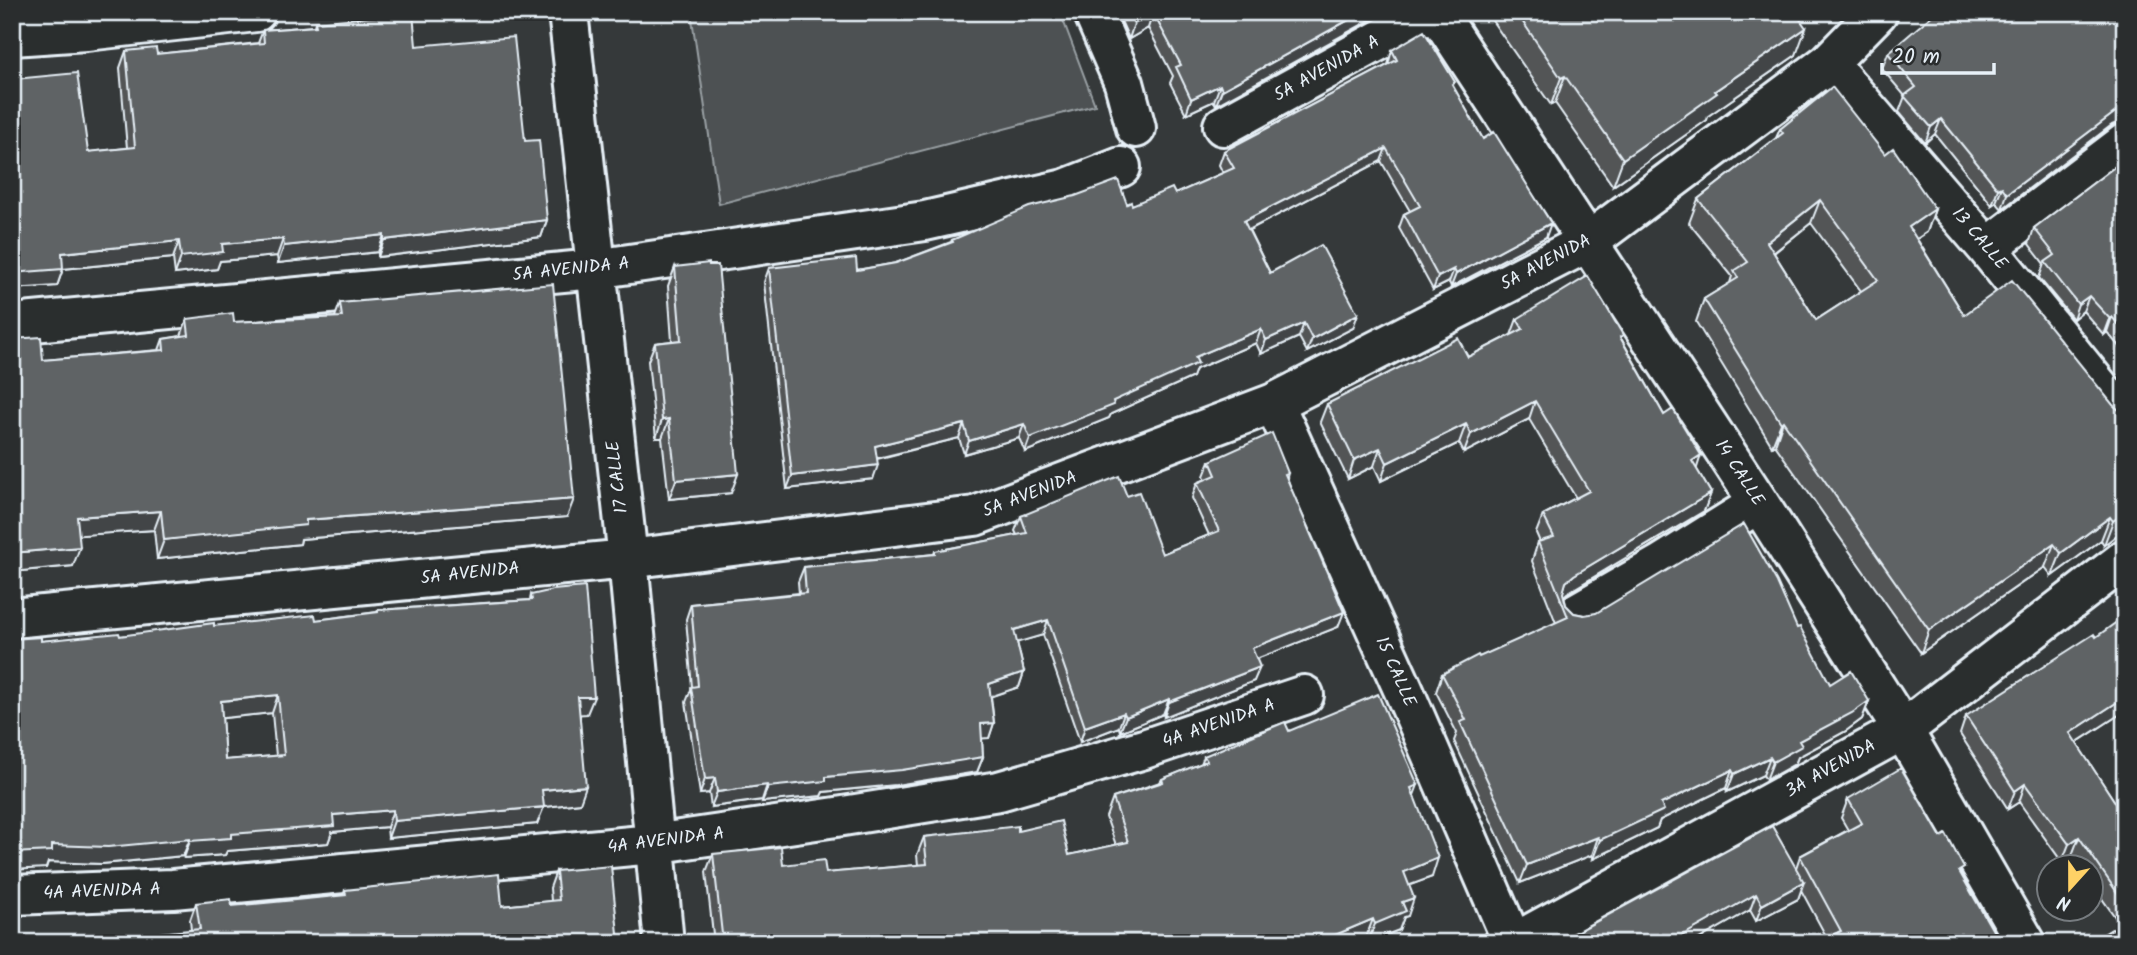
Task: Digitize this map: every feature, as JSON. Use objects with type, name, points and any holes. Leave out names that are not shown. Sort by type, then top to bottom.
[{"type":"street","points":[[12,36],[86,31],[256,12]]},
{"type":"street","name":"17 CALLE","points":[[568,12],[594,269],[628,559],[664,943]]},
{"type":"street","points":[[1093,12],[1124,83],[1136,128]]},
{"type":"street","name":"5A AVENIDA A","points":[[1223,126],[1431,12]]},
{"type":"street","name":"14 CALLE","points":[[1437,12],[1759,503],[1903,730],[2026,943]]},
{"type":"street","name":"5A AVENIDA","points":[[12,618],[628,559],[975,516],[1274,403],[1588,242],[1828,63],[1878,12]]},
{"type":"street","name":"13 CALLE","points":[[1828,63],[1987,248],[2125,419]]},
{"type":"street","points":[[1987,248],[2125,143]]},
{"type":"street","name":"5A AVENIDA A","points":[[12,324],[594,269],[925,221],[1065,189],[1121,167]]},
{"type":"street","name":"15 CALLE","points":[[1274,403],[1403,689],[1513,943]]},
{"type":"street","points":[[1578,612],[1759,503]]},
{"type":"street","name":"3A AVENIDA","points":[[1513,943],[1903,730],[2125,559]]},
{"type":"street","name":"4A AVENIDA A","points":[[12,895],[173,889],[653,844],[999,791],[1144,749],[1304,695]]},
{"type":"shaded area","points":[[691,12],[1060,12],[1095,105],[719,204]]},
{"type":"building","points":[[1129,12],[1363,12],[1222,90],[1220,85],[1191,99],[1176,67],[1181,65],[1153,13],[1134,24]]},
{"type":"building","points":[[1516,12],[1795,12],[1806,28],[1623,159],[1565,76],[1561,78]]},
{"type":"building","points":[[1936,12],[2125,12],[2125,107],[2007,194],[2002,187],[1998,189],[1941,119],[1931,127],[1904,96],[1916,87],[1888,53]]},
{"type":"building","points":[[413,13],[416,46],[514,37],[525,141],[539,140],[547,220],[384,240],[384,235],[284,246],[283,239],[222,244],[223,252],[181,257],[179,241],[62,253],[63,269],[12,273],[12,67],[15,79],[77,73],[88,152],[135,147],[126,51],[156,48],[157,54],[264,43],[263,30]]},
{"type":"building","points":[[1424,31],[1455,82],[1452,84],[1483,139],[1494,132],[1551,223],[1456,274],[1454,269],[1438,277],[1404,214],[1420,206],[1386,148],[1244,221],[1270,273],[1321,245],[1358,314],[1312,339],[1304,323],[1266,340],[1261,329],[1195,357],[1198,363],[1113,401],[1114,405],[1030,438],[1024,424],[969,441],[964,424],[875,446],[878,465],[792,476],[769,268],[856,258],[857,270],[896,263],[953,242],[952,240],[1029,207],[1075,196],[1118,180],[1127,204],[1131,202],[1132,205],[1172,188],[1175,194],[1234,168],[1224,151],[1397,60],[1392,50]]},
{"type":"building","points":[[1832,87],[1885,154],[1893,148],[1935,209],[1909,227],[1964,315],[2012,280],[2113,405],[2125,415],[2125,512],[2113,521],[2110,517],[2061,553],[2054,544],[1929,630],[1783,421],[1781,423],[1704,299],[1738,278],[1734,271],[1748,262],[1698,199],[1783,133],[1780,129]],"holes":[[[1820,200],[1878,280],[1816,320],[1767,242]]]},
{"type":"building","points":[[2125,159],[2125,332],[2089,296],[2078,304],[2045,262],[2055,255],[2034,228]]},
{"type":"building","points":[[709,263],[718,265],[738,474],[676,480],[669,419],[662,420],[655,343],[681,340],[675,267]]},
{"type":"building","points":[[1588,276],[1623,335],[1620,337],[1664,415],[1673,409],[1701,455],[1692,461],[1711,493],[1574,575],[1566,582],[1563,593],[1566,605],[1574,613],[1596,613],[1744,524],[1777,582],[1797,628],[1800,627],[1830,684],[1851,671],[1869,701],[1799,741],[1802,746],[1773,762],[1770,757],[1734,774],[1732,770],[1661,804],[1664,810],[1600,840],[1598,837],[1527,865],[1460,722],[1466,720],[1442,674],[1478,655],[1479,657],[1568,617],[1538,542],[1554,537],[1543,515],[1589,491],[1535,401],[1471,434],[1466,424],[1387,463],[1380,448],[1354,460],[1327,404],[1458,338],[1468,357],[1523,329],[1517,319]]},
{"type":"building","points":[[553,284],[574,499],[306,520],[306,525],[164,540],[161,511],[77,517],[80,547],[12,553],[12,339],[41,337],[43,360],[164,350],[163,339],[189,335],[187,319],[233,313],[234,322],[342,317],[340,303]]},
{"type":"building","points":[[1272,433],[1288,473],[1285,474],[1344,612],[1252,648],[1260,667],[1126,717],[1124,713],[1085,727],[1048,620],[1014,630],[1024,672],[989,684],[994,723],[981,724],[983,757],[902,770],[826,777],[826,781],[717,792],[715,778],[705,779],[691,687],[698,686],[691,604],[806,593],[804,567],[935,554],[935,551],[1027,533],[1021,516],[1119,476],[1127,496],[1139,492],[1162,554],[1219,531],[1197,483],[1216,475],[1210,461]]},
{"type":"building","points":[[585,587],[594,697],[578,697],[586,786],[542,790],[544,807],[394,821],[393,810],[333,815],[334,826],[231,834],[231,838],[108,847],[52,845],[52,851],[12,853],[12,639],[41,637],[41,641],[119,633],[120,636],[214,623],[214,626],[315,615],[316,620],[378,610],[532,600],[531,595]],"holes":[[[278,695],[284,755],[225,760],[221,701]]]},
{"type":"building","points":[[2125,616],[2125,697],[2070,733],[2117,805],[2121,803],[2125,808],[2125,904],[2106,876],[2106,853],[2090,853],[2079,837],[2069,844],[2025,784],[2015,791],[1966,716],[2094,634],[2096,637]]},
{"type":"building","points":[[1378,694],[1418,785],[1411,788],[1438,858],[1404,872],[1414,898],[1402,902],[1406,911],[1375,924],[1373,919],[1316,943],[723,943],[713,854],[781,847],[783,865],[824,860],[826,873],[927,864],[924,837],[1018,826],[1018,831],[1061,821],[1069,855],[1128,842],[1113,798],[1163,782],[1162,779],[1207,761],[1204,756],[1285,722],[1289,731]]},
{"type":"building","points":[[1901,768],[1941,837],[1946,834],[1964,868],[1959,871],[2000,943],[1818,943],[1841,931],[1800,856],[1862,823],[1848,799]]},
{"type":"building","points":[[1772,826],[1804,882],[1762,905],[1756,894],[1678,938],[1681,943],[1564,943],[1562,940]]},
{"type":"building","points":[[611,866],[619,943],[98,943],[98,939],[200,929],[196,903],[231,899],[232,906],[346,895],[345,890],[499,874],[502,906],[559,900],[556,871]]},
{"type":"building","points":[[2125,921],[2125,943],[2110,943],[2104,934]]}]
